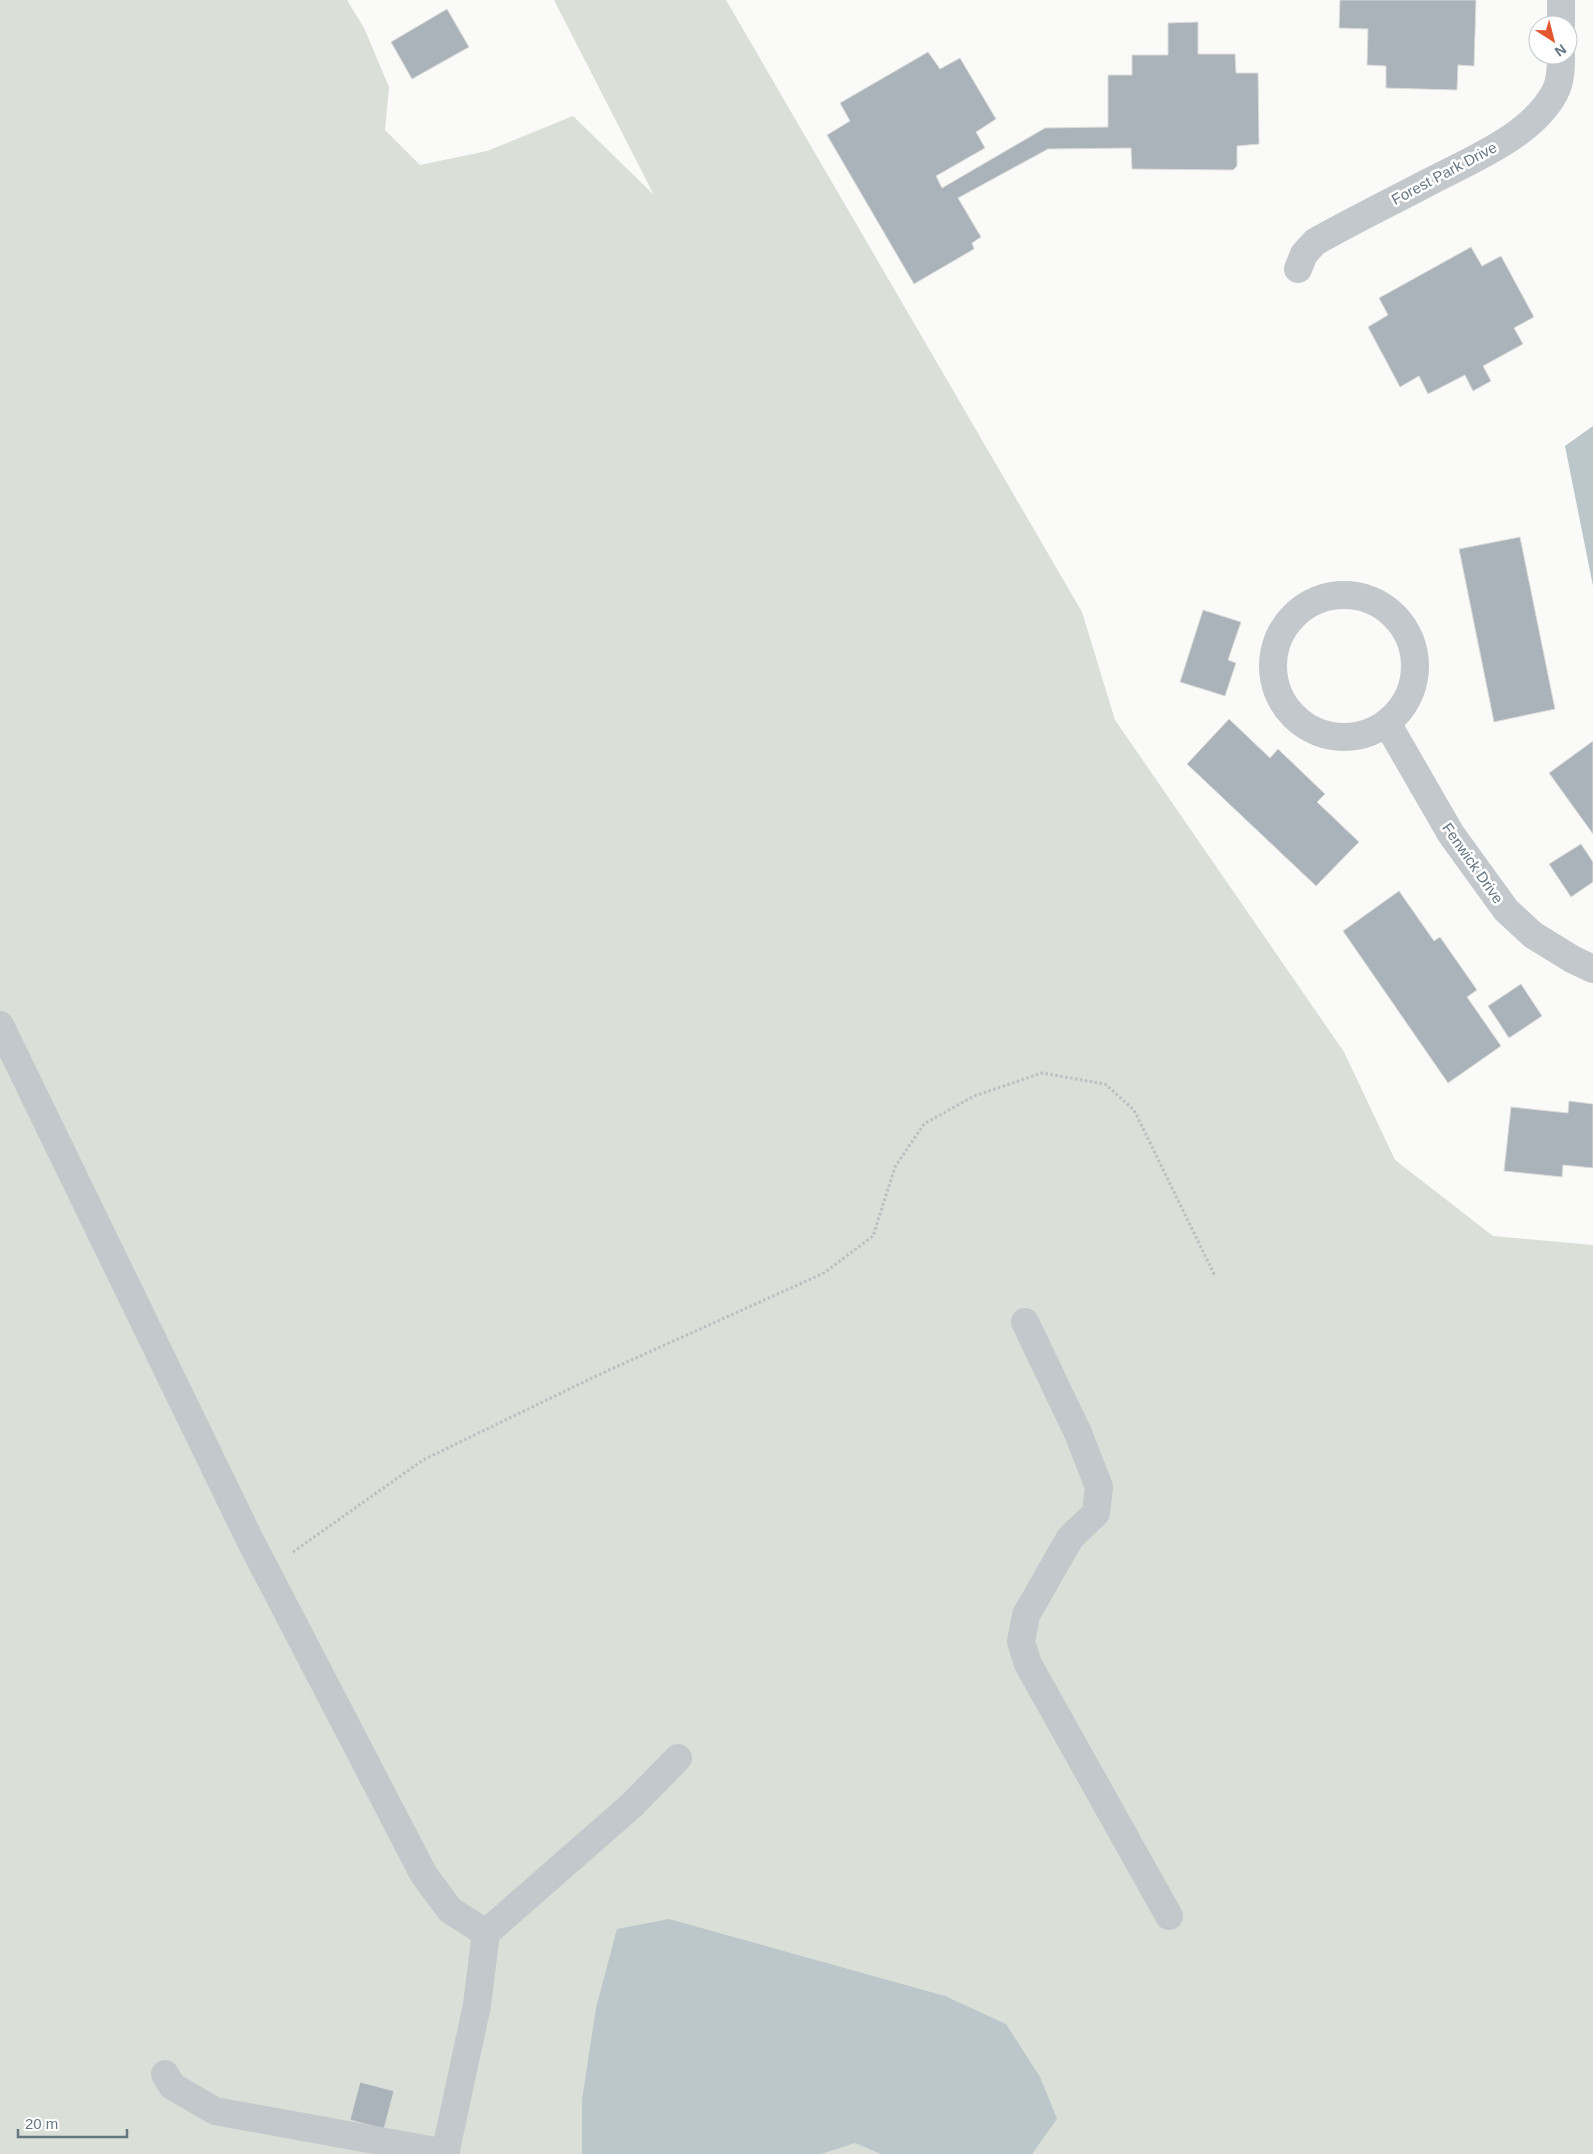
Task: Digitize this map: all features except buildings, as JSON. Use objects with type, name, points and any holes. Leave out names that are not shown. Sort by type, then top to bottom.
[{"type":"street","points":[[1561,0],[1561,15]]},
{"type":"street","name":"Forest Park Drive","points":[[1298,269],[1304,254],[1314,242],[1471,160],[1528,124],[1539,114],[1555,93],[1560,78],[1561,65]]},
{"type":"street","points":[[1341,595],[1358,596],[1380,604],[1390,611],[1405,629],[1414,650],[1415,673],[1409,696],[1400,711],[1387,723],[1367,733],[1333,737],[1317,732],[1302,724],[1286,708],[1280,698],[1273,677],[1274,654],[1281,633],[1295,614],[1304,607],[1324,598],[1341,595]]},
{"type":"street","name":"Fenwick Drive","points":[[1387,723],[1451,834],[1506,910],[1533,935],[1572,959],[1593,969]]},
{"type":"street","points":[[0,1025],[49,1130],[266,1571],[424,1875],[450,1910],[486,1933]]},
{"type":"street","points":[[1025,1322],[1078,1433],[1099,1487],[1096,1513],[1070,1538],[1026,1615],[1021,1642],[1028,1664],[1169,1916]]},
{"type":"street","points":[[165,2074],[172,2086],[215,2112],[446,2154],[477,2004],[486,1933],[632,1805],[678,1758]]},
{"type":"path","points":[[266,1571],[423,1460],[596,1376],[824,1274],[873,1236],[896,1167],[924,1124],[974,1096],[1042,1074],[1105,1084],[1134,1110],[1215,1276]]},
{"type":"shaded area","points":[[0,0],[347,0],[364,28],[389,87],[385,130],[420,165],[487,151],[573,116],[654,195],[554,0],[726,0],[1082,612],[1115,720],[1344,1052],[1395,1160],[1493,1236],[1593,1245],[1593,2154],[0,2154]]},
{"type":"shaded area","points":[[1593,426],[1593,586],[1565,446]]},
{"type":"shaded area","points":[[669,1919],[945,1996],[1006,2024],[1040,2077],[1057,2119],[1032,2154],[881,2154],[855,2143],[821,2154],[582,2154],[582,2100],[596,2008],[617,1929]]}]
